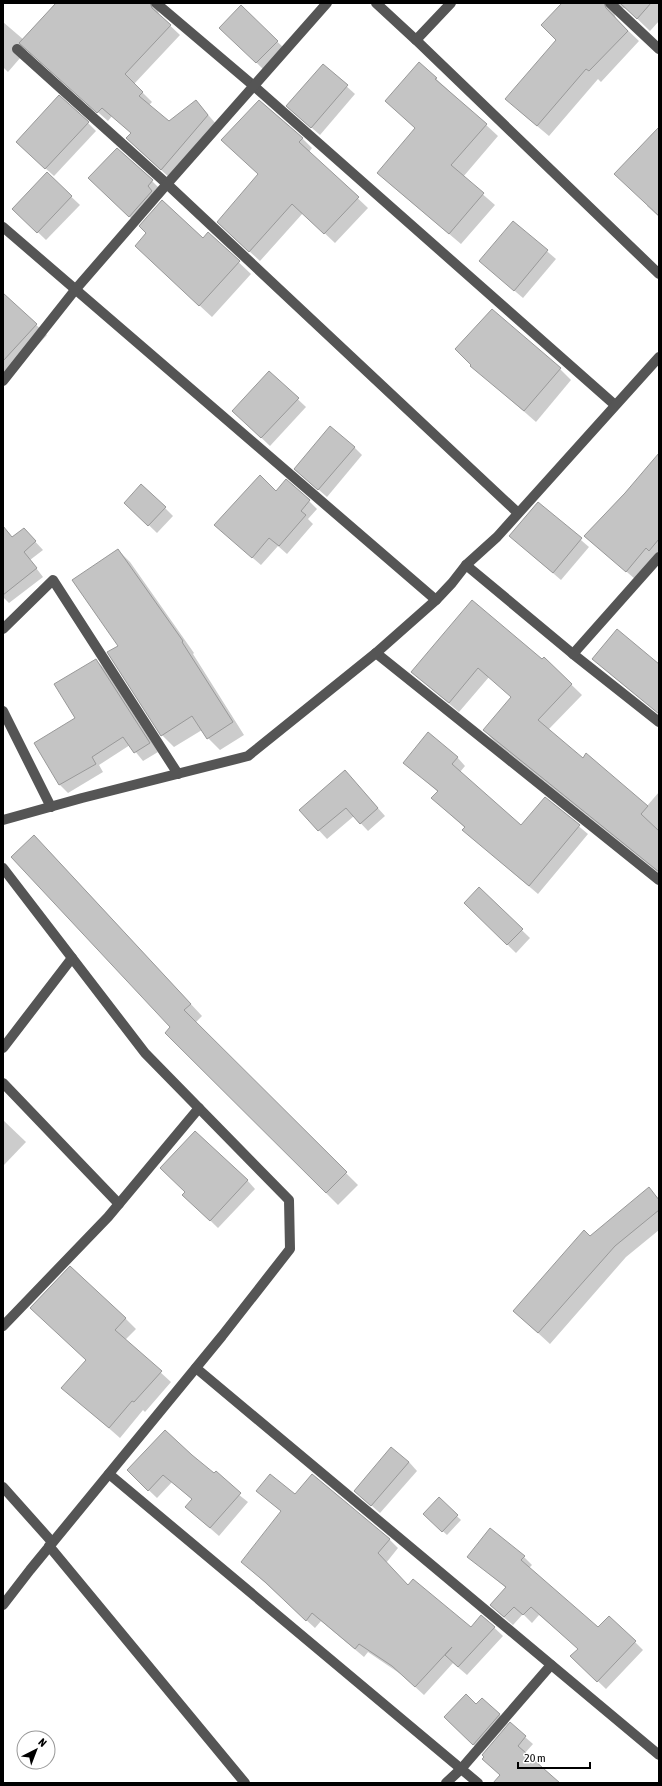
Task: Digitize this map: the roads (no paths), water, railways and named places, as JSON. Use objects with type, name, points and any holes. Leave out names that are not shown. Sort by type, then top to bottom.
[{"type":"street","points":[[156,3],[255,87],[615,405]]},
{"type":"street","points":[[3,381],[75,290],[167,184],[255,87],[327,3]]},
{"type":"street","points":[[376,3],[659,274]]},
{"type":"street","points":[[416,40],[451,3]]},
{"type":"street","points":[[610,3],[659,49]]},
{"type":"street","points":[[17,49],[167,184],[518,513]]},
{"type":"street","points":[[3,227],[436,600]]},
{"type":"street","points":[[3,820],[248,756],[376,653],[436,600],[466,565],[497,537],[659,357]]},
{"type":"street","points":[[573,654],[659,557]]},
{"type":"street","points":[[466,565],[573,654],[659,722]]},
{"type":"street","points":[[3,629],[53,580],[178,774]]},
{"type":"street","points":[[376,653],[659,880]]},
{"type":"street","points":[[3,711],[51,807]]},
{"type":"street","points":[[3,868],[145,1053],[289,1200],[290,1249],[196,1368],[51,1544],[3,1605]]},
{"type":"street","points":[[3,1048],[72,958]]},
{"type":"street","points":[[3,1083],[119,1204]]},
{"type":"street","points":[[3,1326],[119,1204],[199,1108]]},
{"type":"street","points":[[196,1368],[659,1755]]},
{"type":"street","points":[[109,1474],[478,1783]]},
{"type":"street","points":[[3,1487],[245,1783]]},
{"type":"street","points":[[446,1783],[461,1769],[551,1665]]}]
